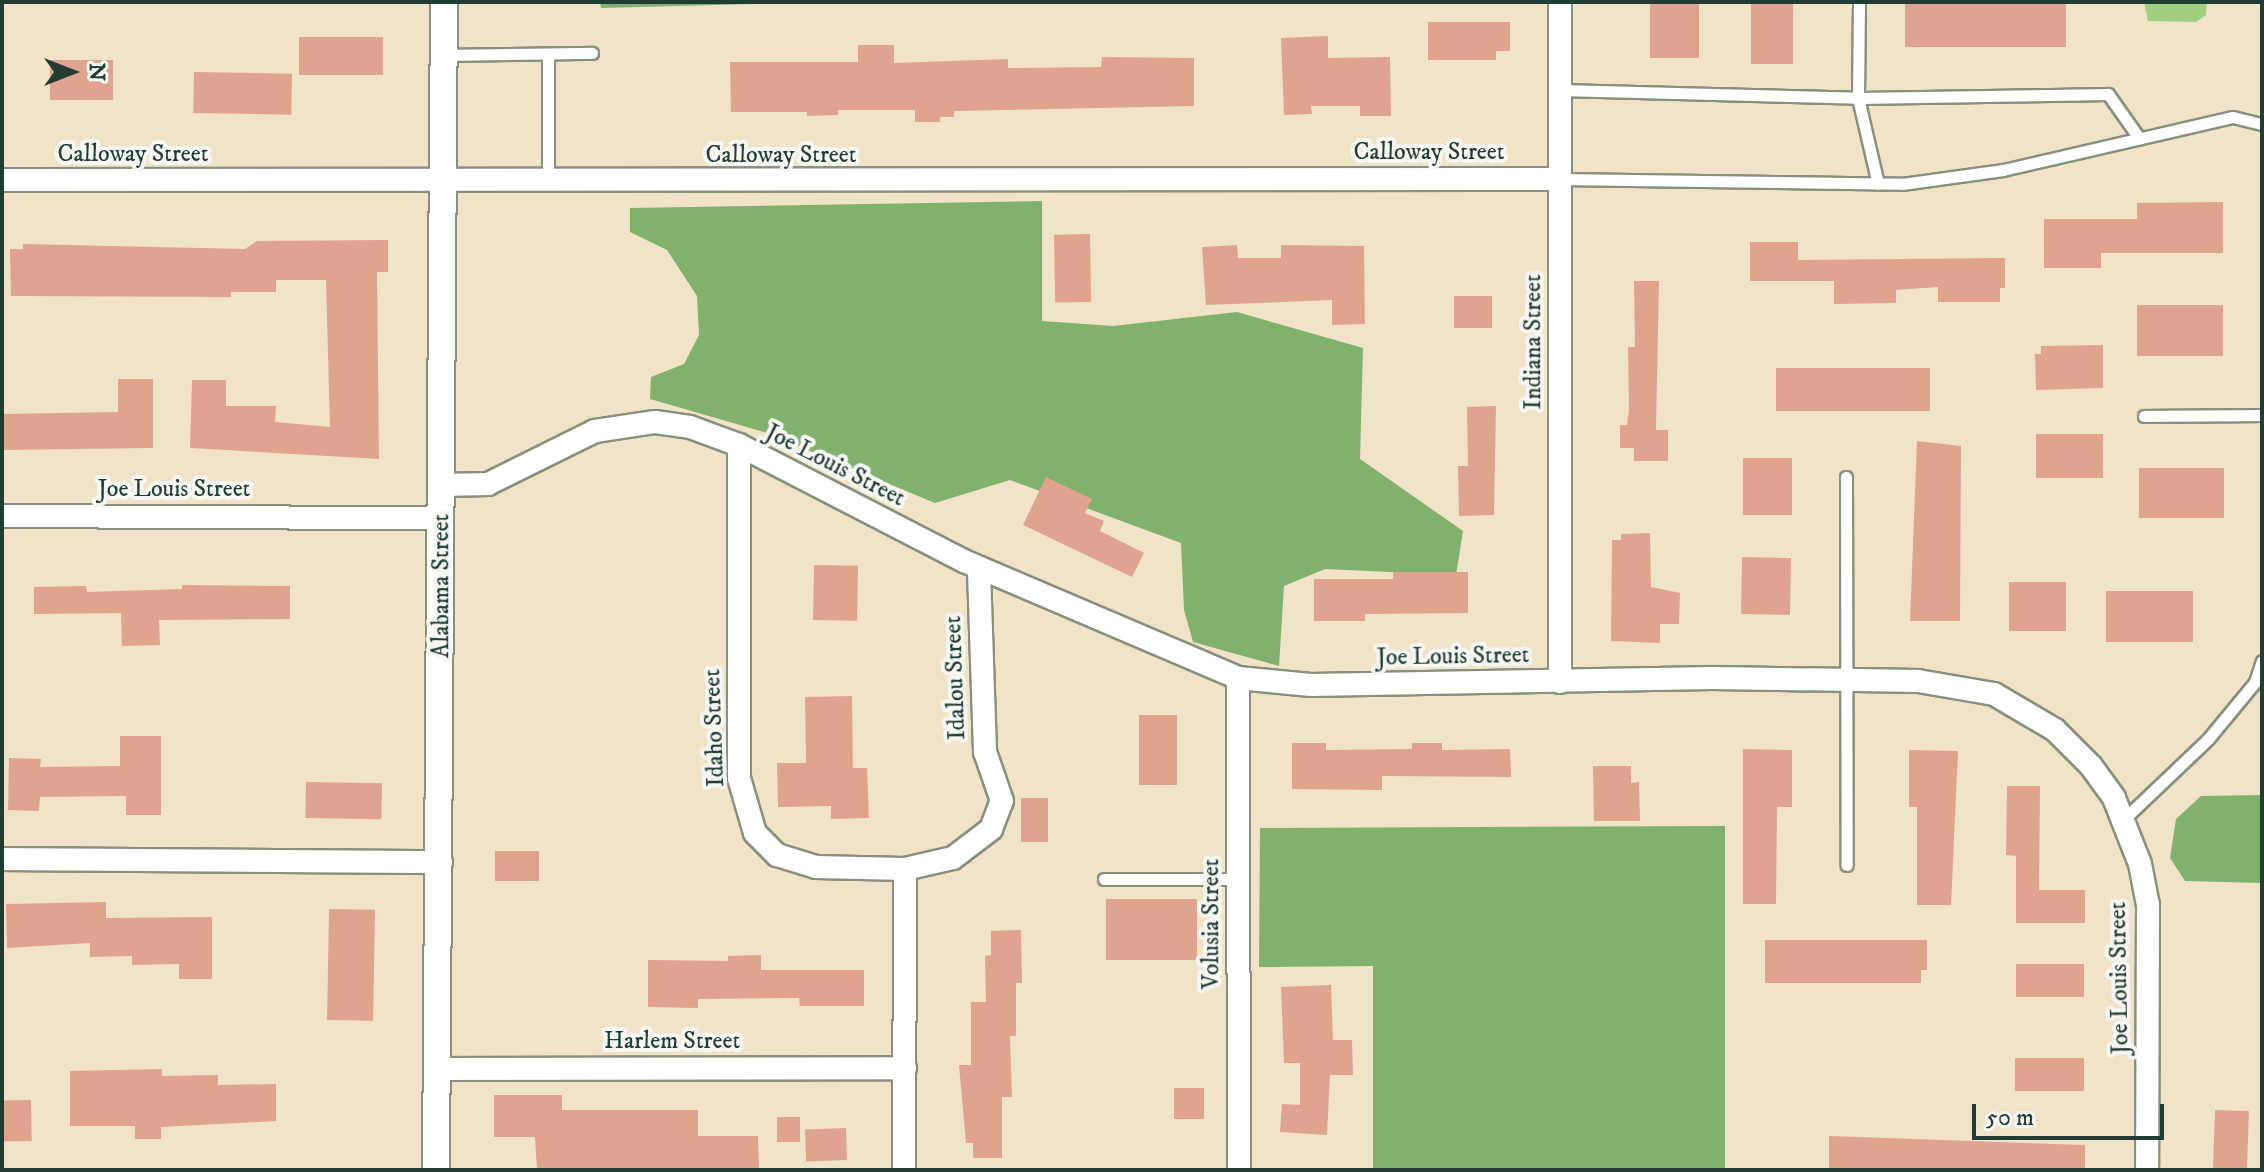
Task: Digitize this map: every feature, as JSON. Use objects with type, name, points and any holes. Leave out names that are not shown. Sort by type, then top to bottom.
[{"type":"street","name":"Alabama Street","points":[[436,1170],[441,862],[444,2]]},
{"type":"street","name":"Indiana Street","points":[[1560,2],[1560,682]]},
{"type":"street","name":"Calloway Street","points":[[2,180],[548,183],[1560,179]]},
{"type":"street","name":"Joe Louis Street","points":[[442,485],[488,484],[595,431],[627,425],[690,427],[739,445],[979,568],[1238,678],[1311,685],[1846,681],[1953,684],[2025,710],[2091,766],[2124,819],[2148,905],[2147,1170]]},
{"type":"street","name":"Idaho Street","points":[[739,445],[739,778],[745,810],[755,833],[777,855],[816,867],[905,869]]},
{"type":"street","name":"Joe Louis Street","points":[[2,516],[442,518]]},
{"type":"street","name":"Idalou Street","points":[[905,869],[953,858],[991,829],[1002,801],[985,752],[979,568]]},
{"type":"street","name":"Volusia Street","points":[[1238,678],[1239,1170]]},
{"type":"street","points":[[2,859],[441,862]]},
{"type":"street","points":[[904,1170],[905,869]]},
{"type":"street","name":"Harlem Street","points":[[439,1069],[905,1068]]},
{"type":"lane","points":[[1859,2],[1858,98],[1878,184]]},
{"type":"lane","points":[[444,55],[592,53]]},
{"type":"lane","points":[[548,54],[548,183]]},
{"type":"lane","points":[[1560,90],[1858,98],[2108,94],[2139,138]]},
{"type":"lane","points":[[1560,179],[1878,184],[2003,170],[2233,117],[2262,124]]},
{"type":"lane","points":[[2144,416],[2262,415]]},
{"type":"lane","points":[[1846,477],[1847,865]]},
{"type":"lane","points":[[2124,819],[2208,739],[2255,682],[2262,661]]},
{"type":"lane","points":[[1104,879],[1238,879]]},
{"type":"green space","points":[[600,2],[825,2],[601,8]]},
{"type":"green space","points":[[2144,2],[2207,2],[2206,15],[2196,22],[2148,21]]},
{"type":"green space","points":[[1042,201],[1042,321],[1113,326],[1237,312],[1363,348],[1360,459],[1463,531],[1456,575],[1325,569],[1284,586],[1279,666],[1193,642],[1184,610],[1181,543],[1010,480],[935,503],[764,432],[650,399],[651,377],[684,364],[699,335],[697,296],[667,250],[630,232],[630,208]]},
{"type":"green space","points":[[2262,795],[2262,883],[2185,881],[2170,858],[2176,819],[2201,796]]},
{"type":"green space","points":[[1725,826],[1725,1170],[1373,1170],[1373,966],[1259,967],[1260,828]]},
{"type":"building","points":[[1650,2],[1699,2],[1699,58],[1650,58]]},
{"type":"building","points":[[1751,2],[1793,2],[1793,64],[1751,64]]},
{"type":"building","points":[[1905,2],[2066,2],[2066,47],[1905,47]]},
{"type":"building","points":[[1428,22],[1510,22],[1510,51],[1496,51],[1496,60],[1428,60]]},
{"type":"building","points":[[1328,36],[1328,58],[1390,57],[1391,116],[1360,116],[1360,106],[1311,106],[1312,114],[1284,115],[1281,38]]},
{"type":"building","points":[[299,37],[383,37],[383,75],[299,75]]},
{"type":"building","points":[[858,45],[894,45],[894,63],[1008,59],[1008,68],[1101,67],[1102,57],[1194,58],[1194,106],[954,111],[954,117],[940,117],[940,122],[915,122],[915,110],[838,110],[838,115],[807,116],[807,112],[731,112],[730,62],[858,62]]},
{"type":"building","points":[[50,60],[113,60],[113,100],[50,100]]},
{"type":"building","points":[[194,72],[292,74],[291,115],[193,113]]},
{"type":"building","points":[[2223,202],[2223,253],[2101,253],[2101,268],[2044,268],[2044,219],[2137,219],[2137,203]]},
{"type":"building","points":[[1090,234],[1091,302],[1055,303],[1054,235]]},
{"type":"building","points":[[388,240],[388,272],[377,272],[379,459],[190,448],[192,380],[226,380],[226,406],[276,406],[275,422],[330,427],[326,280],[276,280],[276,292],[231,292],[231,297],[11,296],[10,249],[23,249],[23,244],[245,249],[257,241]]},
{"type":"building","points":[[1750,242],[1798,242],[1798,260],[2005,258],[2005,288],[2000,288],[2000,302],[1938,302],[1938,287],[1896,290],[1896,303],[1834,304],[1834,281],[1750,281]]},
{"type":"building","points":[[1237,245],[1238,258],[1281,258],[1281,245],[1364,246],[1365,324],[1332,325],[1332,300],[1206,305],[1202,247]]},
{"type":"building","points":[[1634,281],[1659,281],[1656,430],[1668,430],[1668,461],[1634,461],[1634,448],[1620,448],[1620,425],[1627,425],[1629,409],[1628,347],[1635,347]]},
{"type":"building","points":[[1454,296],[1492,296],[1492,328],[1454,328]]},
{"type":"building","points":[[2137,305],[2223,305],[2223,356],[2137,356]]},
{"type":"building","points":[[2103,345],[2103,388],[2036,390],[2035,354],[2041,354],[2041,346]]},
{"type":"building","points":[[1776,368],[1930,368],[1930,411],[1776,411]]},
{"type":"building","points":[[118,379],[153,379],[153,448],[2,450],[2,414],[118,412]]},
{"type":"building","points":[[1496,406],[1494,515],[1459,516],[1458,466],[1468,466],[1467,407]]},
{"type":"building","points":[[2036,434],[2103,434],[2103,478],[2036,478]]},
{"type":"building","points":[[1917,441],[1961,446],[1960,621],[1910,621]]},
{"type":"building","points":[[1743,458],[1792,458],[1792,515],[1743,515]]},
{"type":"building","points":[[2139,468],[2224,468],[2224,518],[2139,518]]},
{"type":"building","points":[[1046,477],[1092,499],[1085,513],[1104,521],[1100,531],[1144,553],[1132,577],[1023,525]]},
{"type":"building","points":[[1650,533],[1651,587],[1680,593],[1679,624],[1660,624],[1660,643],[1611,641],[1612,540],[1621,540],[1621,534]]},
{"type":"building","points":[[1742,557],[1791,558],[1790,615],[1741,614]]},
{"type":"building","points":[[814,565],[858,566],[857,621],[813,620]]},
{"type":"building","points":[[1393,572],[1468,572],[1468,613],[1365,614],[1365,621],[1314,621],[1314,579],[1393,579]]},
{"type":"building","points":[[2009,582],[2066,582],[2066,631],[2009,631]]},
{"type":"building","points":[[182,585],[290,586],[290,619],[159,620],[160,645],[122,646],[121,613],[34,614],[34,587],[86,586],[87,592],[182,589]]},
{"type":"building","points":[[2106,591],[2193,591],[2193,642],[2106,642]]},
{"type":"building","points":[[852,696],[853,768],[867,768],[869,818],[831,819],[831,806],[778,807],[777,763],[806,763],[805,697]]},
{"type":"building","points":[[1139,715],[1177,715],[1177,785],[1139,785]]},
{"type":"building","points":[[120,736],[161,736],[161,815],[126,815],[126,796],[40,797],[39,811],[8,810],[9,758],[41,759],[40,767],[120,766]]},
{"type":"building","points":[[1292,743],[1326,743],[1326,750],[1412,749],[1412,743],[1442,743],[1442,750],[1510,749],[1511,777],[1382,776],[1382,790],[1292,789]]},
{"type":"building","points":[[1743,749],[1792,750],[1792,807],[1777,807],[1776,904],[1743,904]]},
{"type":"building","points":[[1909,750],[1958,751],[1951,905],[1917,905],[1917,807],[1909,807]]},
{"type":"building","points":[[1593,766],[1631,766],[1631,783],[1639,782],[1640,821],[1594,821]]},
{"type":"building","points":[[306,782],[382,783],[381,819],[305,818]]},
{"type":"building","points":[[2007,786],[2040,786],[2039,890],[2085,890],[2085,923],[2016,923],[2016,856],[2006,855]]},
{"type":"building","points":[[1021,798],[1048,798],[1048,842],[1021,842]]},
{"type":"building","points":[[495,851],[539,851],[539,881],[495,881]]},
{"type":"building","points":[[1106,899],[1197,899],[1197,960],[1106,960]]},
{"type":"building","points":[[106,902],[106,918],[212,917],[212,979],[179,979],[179,964],[132,965],[132,956],[90,957],[90,943],[7,948],[6,904]]},
{"type":"building","points":[[329,909],[375,910],[373,1021],[327,1020]]},
{"type":"building","points":[[1021,930],[1022,983],[1016,983],[1016,1036],[1010,1036],[1012,1097],[1002,1097],[1002,1158],[973,1158],[973,1143],[966,1143],[959,1065],[971,1065],[971,1002],[986,1002],[985,956],[991,955],[991,931]]},
{"type":"building","points":[[1765,940],[1927,940],[1927,970],[1921,970],[1921,983],[1765,983]]},
{"type":"building","points":[[761,955],[761,970],[864,970],[864,1006],[800,1006],[799,998],[698,999],[698,1008],[648,1007],[648,960],[728,961],[728,956]]},
{"type":"building","points":[[2016,964],[2084,964],[2084,997],[2016,997]]},
{"type":"building","points":[[1331,985],[1333,1040],[1352,1040],[1353,1075],[1330,1075],[1327,1135],[1280,1132],[1282,1104],[1300,1105],[1300,1063],[1284,1063],[1281,987]]},
{"type":"building","points":[[2015,1058],[2084,1058],[2084,1091],[2015,1091]]},
{"type":"building","points":[[162,1069],[162,1076],[218,1075],[218,1085],[276,1084],[276,1121],[161,1127],[161,1139],[135,1139],[135,1126],[70,1126],[70,1071]]},
{"type":"building","points":[[1174,1088],[1204,1088],[1204,1119],[1174,1119]]},
{"type":"building","points":[[494,1095],[562,1095],[562,1110],[698,1110],[698,1136],[758,1136],[759,1170],[537,1170],[535,1137],[494,1137]]},
{"type":"building","points":[[31,1100],[32,1141],[3,1141],[2,1101]]},
{"type":"building","points":[[2215,1110],[2249,1111],[2247,1170],[2213,1170]]},
{"type":"building","points":[[777,1117],[800,1117],[800,1142],[777,1142]]},
{"type":"building","points":[[846,1128],[847,1160],[806,1161],[805,1129]]},
{"type":"building","points":[[1829,1136],[2085,1145],[2085,1170],[1829,1169]]}]
